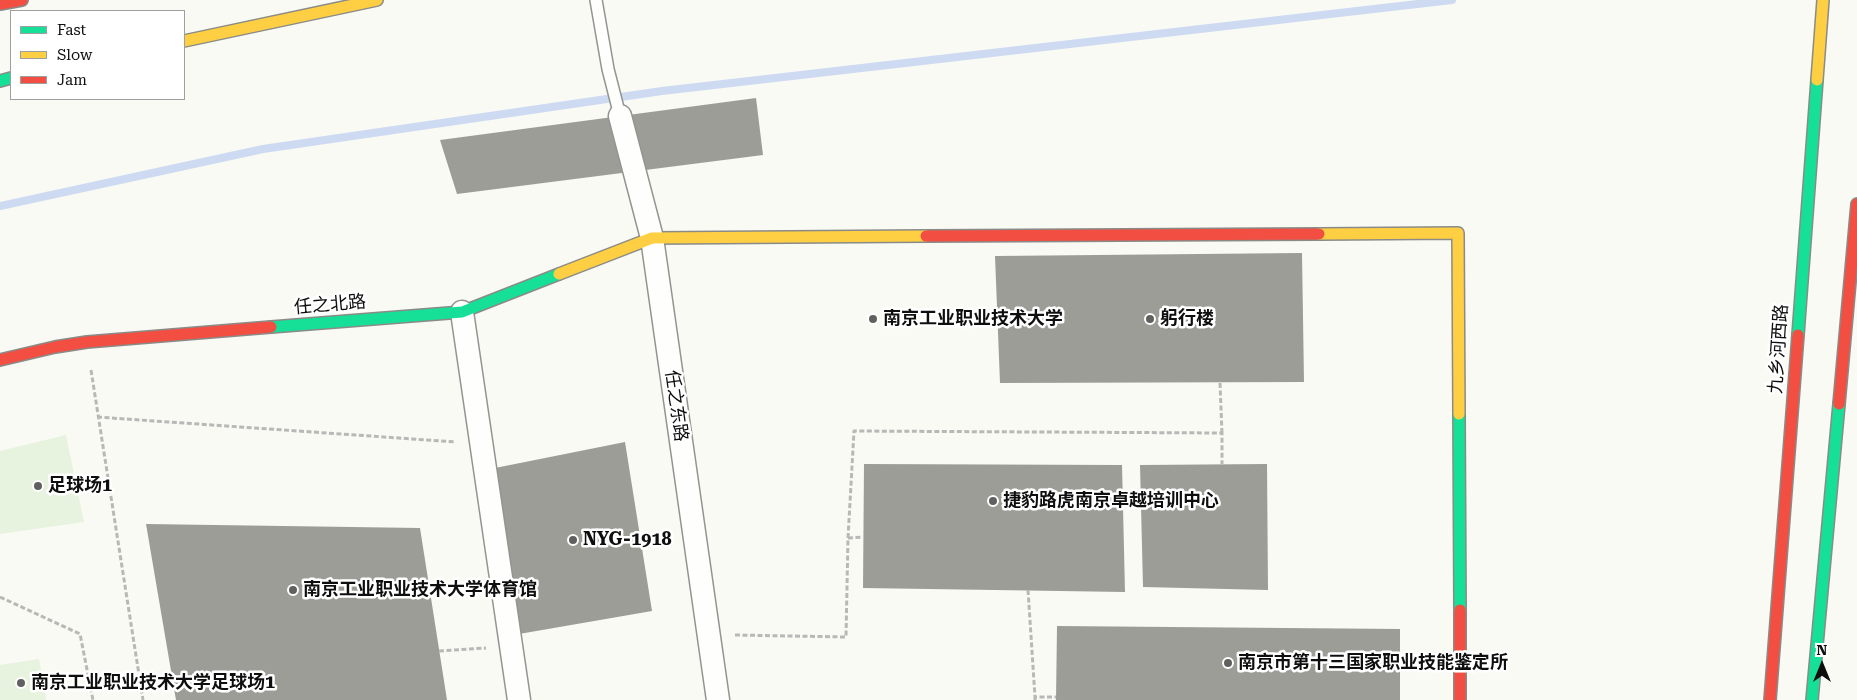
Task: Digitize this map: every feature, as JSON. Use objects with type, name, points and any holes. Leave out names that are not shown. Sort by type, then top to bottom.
[{"type":"street","points":[[0,4],[22,0]]},
{"type":"street","points":[[185,41],[377,0]]},
{"type":"street","name":"九乡河西路","points":[[1770,700],[1822,0]]},
{"type":"street","name":"任之东路","points":[[620,116],[652,238],[718,700]]},
{"type":"street","points":[[1812,700],[1857,204]]},
{"type":"street","points":[[652,238],[1458,233],[1460,700]]},
{"type":"street","name":"任之北路","points":[[0,360],[55,347],[87,342],[462,312],[652,238]]},
{"type":"street","points":[[462,312],[519,700]]},
{"type":"lane","points":[[596,0],[608,69],[620,116]]},
{"type":"path","points":[[87,342],[97,417],[143,700]]},
{"type":"path","points":[[1220,382],[1222,464]]},
{"type":"path","points":[[97,417],[481,444]]},
{"type":"path","points":[[709,634],[846,637],[848,538],[854,432],[1222,433]]},
{"type":"path","points":[[848,538],[863,536]]},
{"type":"path","points":[[1028,590],[1035,699],[1056,697]]},
{"type":"path","points":[[0,597],[80,634],[94,700]]},
{"type":"path","points":[[440,651],[511,646]]},
{"type":"green space","name":"足球场1","points":[[66,435],[84,522],[0,534],[0,451]]},
{"type":"green space","name":"南京工业职业技术大学足球场1","points":[[39,659],[46,700],[0,700],[0,665]]},
{"type":"building","points":[[756,98],[763,155],[457,194],[440,140]]},
{"type":"building","name":"躬行楼","points":[[1302,253],[1304,382],[1000,383],[995,256]]},
{"type":"building","name":"NYG-1918","points":[[625,442],[652,611],[519,634],[495,468]]},
{"type":"building","name":"捷豹路虎南京卓越培训中心","points":[[864,464],[1122,465],[1125,592],[863,588]]},
{"type":"building","points":[[1267,464],[1268,590],[1143,587],[1140,465]]},
{"type":"building","name":"南京工业职业技术大学体育馆","points":[[146,524],[420,528],[447,700],[176,700]]},
{"type":"building","name":"南京市第十三国家职业技能鉴定所","points":[[1057,626],[1400,629],[1400,700],[1056,700]]},
{"type":"waterway","points":[[0,206],[263,149],[662,91],[1452,0]]},
{"type":"traffic: fast","points":[[0,81],[10,78]]},
{"type":"traffic: fast","points":[[1798,335],[1817,80]]},
{"type":"traffic: fast","points":[[271,327],[462,312],[559,274]]},
{"type":"traffic: fast","points":[[1812,700],[1839,404]]},
{"type":"traffic: fast","points":[[1459,414],[1460,610]]},
{"type":"traffic: slow","points":[[185,41],[377,0]]},
{"type":"traffic: slow","points":[[1817,80],[1823,0]]},
{"type":"traffic: slow","points":[[1319,234],[1458,233],[1459,414]]},
{"type":"traffic: slow","points":[[559,274],[652,238],[926,236]]},
{"type":"traffic: jam","points":[[0,4],[22,0]]},
{"type":"traffic: jam","points":[[1839,404],[1857,204]]},
{"type":"traffic: jam","points":[[926,236],[1319,234]]},
{"type":"traffic: jam","points":[[0,360],[55,347],[87,342],[271,327]]},
{"type":"traffic: jam","points":[[1770,700],[1798,335]]},
{"type":"traffic: jam","points":[[1460,610],[1460,700]]},
{"type":"place","name":"南京工业职业技术大学","points":[[873,319]]},
{"type":"place","name":"躬行楼","points":[[1150,319]]},
{"type":"place","name":"足球场1","points":[[38,486]]},
{"type":"place","name":"捷豹路虎南京卓越培训中心","points":[[993,501]]},
{"type":"place","name":"NYG-1918","points":[[573,540]]},
{"type":"place","name":"南京工业职业技术大学体育馆","points":[[293,590]]},
{"type":"place","name":"南京市第十三国家职业技能鉴定所","points":[[1228,663]]},
{"type":"place","name":"南京工业职业技术大学足球场1","points":[[21,683]]}]
